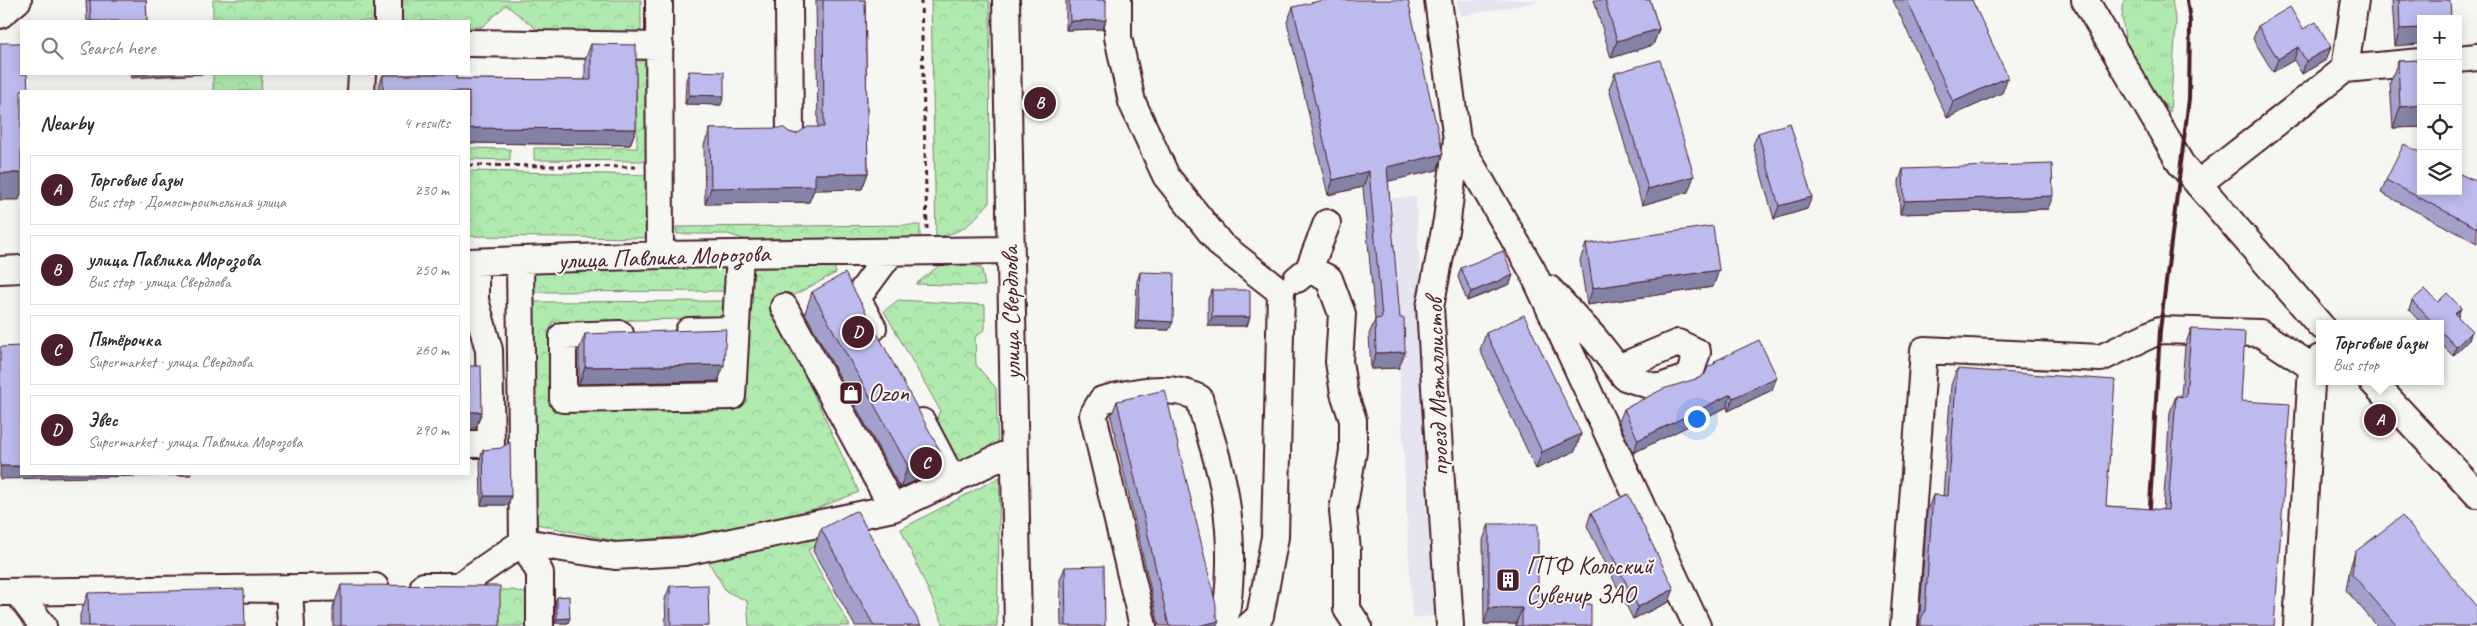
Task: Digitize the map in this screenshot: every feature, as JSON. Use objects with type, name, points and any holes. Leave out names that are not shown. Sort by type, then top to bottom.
[{"type":"street","points":[[0,15],[18,0]]},
{"type":"street","points":[[388,0],[388,20]]},
{"type":"street","points":[[659,0],[660,255]]},
{"type":"street","points":[[789,0],[790,135]]},
{"type":"street","name":"улица Свердлова","points":[[1006,0],[1009,250],[1018,626]]},
{"type":"street","points":[[1118,0],[1118,38],[1132,102],[1166,176],[1221,244],[1281,292]]},
{"type":"street","name":"проезд Металлистов","points":[[1438,0],[1457,140],[1447,220],[1430,307],[1450,626]]},
{"type":"street","points":[[2085,0],[2181,164],[2316,320]]},
{"type":"street","points":[[2345,69],[2354,0]]},
{"type":"street","points":[[470,43],[660,46]]},
{"type":"street","points":[[2462,59],[2477,57]]},
{"type":"street","points":[[2198,184],[2345,69],[2417,62]]},
{"type":"street","points":[[360,90],[362,75]]},
{"type":"street","points":[[1457,140],[1532,270],[1697,626]]},
{"type":"street","points":[[1250,626],[1260,616],[1275,537],[1281,292],[1309,269],[1327,223]]},
{"type":"street","name":"улица Павлика Морозова","points":[[472,262],[660,255],[1009,250]]},
{"type":"street","points":[[884,350],[857,298],[892,252]]},
{"type":"street","points":[[734,330],[563,336],[563,399],[732,396],[734,330],[740,254]]},
{"type":"street","points":[[520,261],[523,542],[540,573],[540,626]]},
{"type":"street","points":[[470,444],[491,444],[489,350],[475,300],[472,262]]},
{"type":"street","points":[[0,270],[20,269]]},
{"type":"street","points":[[1309,269],[1329,279],[1342,314],[1339,362],[1344,393],[1353,420],[1353,451],[1343,511],[1347,551],[1347,609],[1358,626]]},
{"type":"street","points":[[1532,270],[1595,339],[1618,368]]},
{"type":"street","points":[[784,307],[893,508]]},
{"type":"street","points":[[1904,626],[1924,350],[2101,358],[2160,330],[2260,333],[2316,362],[2297,626]]},
{"type":"street","points":[[2376,385],[2477,494]]},
{"type":"street","points":[[1143,626],[1093,414],[1102,400],[1129,392],[1167,390],[1188,392],[1199,398],[1225,494],[1231,556],[1230,597],[1224,626]]},
{"type":"street","points":[[912,402],[953,481]]},
{"type":"street","points":[[9,592],[460,586],[523,542],[614,556],[684,552],[893,508],[1013,451]]},
{"type":"street","points":[[857,516],[871,541]]},
{"type":"street","points":[[289,588],[291,626]]},
{"type":"street","points":[[9,592],[43,626]]},
{"type":"path","points":[[921,0],[928,252]]},
{"type":"path","points":[[470,165],[645,168]]},
{"type":"shaded area","points":[[1457,0],[1536,0],[1537,2],[1460,16]]},
{"type":"shaded area","points":[[1416,197],[1437,616],[1412,618],[1391,198]]},
{"type":"green space","points":[[213,0],[374,0],[376,20],[213,20]]},
{"type":"green space","points":[[401,0],[641,0],[641,34],[539,31],[506,5],[482,27],[470,27],[470,20],[401,20]]},
{"type":"green space","points":[[931,0],[989,0],[990,17],[989,203],[961,230],[936,237]]},
{"type":"green space","points":[[2124,0],[2172,0],[2176,24],[2170,112],[2127,53],[2122,17]]},
{"type":"green space","points":[[636,52],[651,52],[652,149],[646,161],[534,160],[534,148],[637,148]]},
{"type":"green space","points":[[213,75],[262,75],[261,90],[213,90]]},
{"type":"green space","points":[[470,148],[510,149],[510,160],[470,159]]},
{"type":"green space","points":[[470,171],[653,175],[654,238],[470,236]]},
{"type":"green space","points":[[920,225],[920,238],[749,241],[728,234],[677,234],[676,227]]},
{"type":"green space","points":[[834,265],[836,273],[773,306],[859,492],[818,508],[706,534],[619,542],[536,524],[532,302],[727,301],[726,318],[552,322],[552,408],[743,406],[746,304],[750,267]]},
{"type":"green space","points":[[940,265],[975,265],[982,269],[985,286],[916,284]]},
{"type":"green space","points":[[730,267],[728,291],[532,292],[532,273]]},
{"type":"green space","points":[[898,300],[985,305],[985,329],[975,337],[976,365],[996,388],[998,452],[973,466],[952,460],[934,428],[940,410],[884,311]]},
{"type":"green space","points":[[1000,477],[997,626],[944,626],[901,529]]},
{"type":"green space","points":[[847,529],[808,550],[850,626],[749,626],[747,601],[726,591],[705,556]]},
{"type":"green space","points":[[497,590],[513,590],[532,595],[532,626],[496,626]]},
{"type":"building","points":[[90,0],[146,0],[147,20],[91,20]]},
{"type":"building","points":[[823,0],[865,0],[868,173],[815,174],[815,186],[711,188],[710,129],[784,128],[796,134],[808,127],[824,127]]},
{"type":"building","points":[[1069,0],[1106,0],[1106,20],[1070,21]]},
{"type":"building","points":[[1324,0],[1408,0],[1443,154],[1387,167],[1400,318],[1404,318],[1405,352],[1376,353],[1375,319],[1382,318],[1369,171],[1333,180],[1293,7]]},
{"type":"building","points":[[1605,0],[1650,0],[1659,29],[1617,41]]},
{"type":"building","points":[[1907,0],[1972,0],[2008,77],[1953,102]]},
{"type":"building","points":[[2399,0],[2450,0],[2451,15],[2417,15],[2417,28],[2400,29]]},
{"type":"building","points":[[2290,7],[2303,29],[2316,22],[2331,47],[2306,61],[2298,47],[2278,59],[2258,26]]},
{"type":"building","points":[[0,43],[20,43],[20,75],[27,75],[28,90],[20,90],[20,173],[0,173]]},
{"type":"building","points":[[591,44],[636,45],[636,129],[470,128],[470,90],[383,90],[383,75],[456,75],[456,79],[591,80]]},
{"type":"building","points":[[1660,60],[1694,176],[1648,189],[1615,73]]},
{"type":"building","points":[[2417,60],[2417,105],[2400,107],[2398,61]]},
{"type":"building","points":[[689,71],[724,72],[724,96],[689,95]]},
{"type":"building","points":[[1790,123],[1812,197],[1779,206],[1758,133]]},
{"type":"building","points":[[2404,144],[2417,151],[2417,195],[2462,195],[2462,175],[2477,182],[2477,228],[2386,180]]},
{"type":"building","points":[[2052,164],[2053,196],[1904,201],[1903,169]]},
{"type":"building","points":[[1713,226],[1719,270],[1593,288],[1586,244]]},
{"type":"building","points":[[1503,251],[1513,275],[1471,292],[1461,268]]},
{"type":"building","points":[[1140,272],[1174,273],[1173,322],[1138,320]]},
{"type":"building","points":[[845,273],[940,451],[908,466],[812,292]]},
{"type":"building","points":[[2425,289],[2438,302],[2447,293],[2461,308],[2455,314],[2472,331],[2456,347],[2444,334],[2444,320],[2430,320],[2412,301]]},
{"type":"building","points":[[1212,290],[1250,290],[1250,317],[1212,317]]},
{"type":"building","points":[[1524,315],[1581,434],[1542,452],[1486,333]]},
{"type":"building","points":[[726,329],[724,365],[585,367],[585,334]]},
{"type":"building","points":[[2191,329],[2245,332],[2241,401],[2290,404],[2274,626],[1921,626],[1921,619],[1925,611],[1933,495],[1948,496],[1957,369],[2115,380],[2106,506],[2168,510],[2176,396],[2186,397]]},
{"type":"building","points":[[1759,340],[1777,377],[1733,398],[1731,394],[1638,440],[1624,409],[1663,389],[1699,378],[1705,374],[1708,367],[1716,363],[1715,361]]},
{"type":"building","points":[[20,346],[20,466],[0,466],[0,347]]},
{"type":"building","points":[[470,366],[481,366],[482,412],[470,412]]},
{"type":"building","points":[[1165,390],[1216,605],[1216,615],[1219,621],[1198,626],[1169,626],[1117,401]]},
{"type":"building","points":[[510,442],[511,496],[484,496],[483,450],[501,448]]},
{"type":"building","points":[[1628,494],[1674,589],[1638,607],[1591,513]]},
{"type":"building","points":[[857,511],[921,626],[874,626],[821,529]]},
{"type":"building","points":[[2402,516],[2477,606],[2477,626],[2397,626],[2352,574],[2355,552]]},
{"type":"building","name":"ПТФ Кольский Сувенир ЗАО","points":[[1489,524],[1538,524],[1538,604],[1591,604],[1591,626],[1522,626],[1522,608],[1489,608]]},
{"type":"building","points":[[1104,566],[1105,626],[1066,626],[1065,567]]},
{"type":"building","points":[[341,585],[500,586],[500,626],[341,626]]},
{"type":"building","points":[[708,585],[709,626],[671,626],[670,586]]},
{"type":"building","points":[[244,589],[245,626],[89,626],[88,593]]},
{"type":"building","points":[[569,596],[570,618],[557,619],[557,597]]},
{"type":"railway","points":[[2149,524],[2160,330],[2189,99],[2190,21],[2187,0]]},
{"type":"place","name":"улица Павлика Морозова","points":[[1040,103]]},
{"type":"place","name":"Эвес","points":[[858,332]]},
{"type":"place","name":"Ozon","points":[[851,393]]},
{"type":"place","name":"Торговые базы","points":[[2380,420]]},
{"type":"place","name":"Пятёрочка","points":[[926,463]]},
{"type":"place","name":"ПТФ Кольский Сувенир ЗАО","points":[[1508,580]]}]
